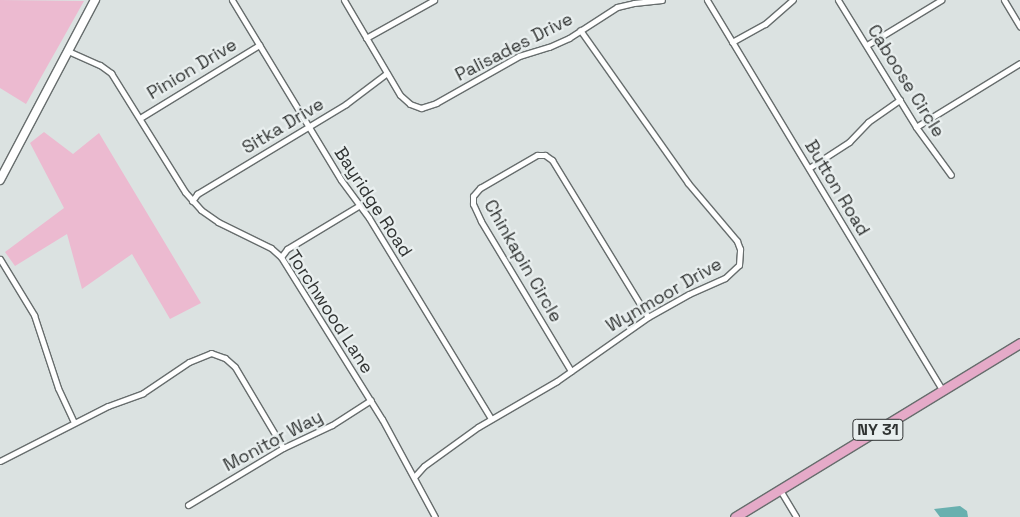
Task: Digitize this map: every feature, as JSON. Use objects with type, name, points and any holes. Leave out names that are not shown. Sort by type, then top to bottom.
[{"type":"main road","name":"NY 31","points":[[735,517],[1020,343]]},
{"type":"street","points":[[0,180],[95,0]]},
{"type":"street","name":"Bayridge Road","points":[[232,0],[308,126],[360,205],[491,419]]},
{"type":"street","name":"Palisades Drive","points":[[344,0],[387,73],[405,100],[415,107],[426,107],[519,56],[549,47],[617,7],[634,2],[662,0]]},
{"type":"street","points":[[366,38],[434,0]]},
{"type":"street","name":"Button Road","points":[[707,0],[943,391]]},
{"type":"street","points":[[732,42],[765,24],[793,0]]},
{"type":"street","name":"Caboose Circle","points":[[838,0],[916,127],[951,175]]},
{"type":"street","points":[[867,45],[941,0]]},
{"type":"street","points":[[1004,0],[1020,27]]},
{"type":"street","name":"Wynmoor Drive","points":[[415,476],[424,466],[491,419],[571,371],[648,317],[689,294],[726,278],[739,264],[740,249],[732,234],[688,183],[580,30]]},
{"type":"street","name":"Pinion Drive","points":[[140,118],[259,45]]},
{"type":"street","name":"Torchwood Lane","points":[[68,51],[100,65],[112,73],[192,201],[218,222],[264,244],[281,257],[371,400],[415,476],[435,517]]},
{"type":"street","points":[[916,127],[1020,63]]},
{"type":"street","name":"Sitka Drive","points":[[192,201],[197,194],[346,104],[387,73]]},
{"type":"street","points":[[809,168],[849,142],[868,122],[900,100]]},
{"type":"street","name":"Chinkapin Circle","points":[[571,371],[481,221],[473,204],[473,196],[480,188],[537,155],[546,155],[552,160],[648,317]]},
{"type":"street","points":[[281,257],[286,249],[360,205]]},
{"type":"street","points":[[0,259],[34,315],[58,388],[74,423]]},
{"type":"street","points":[[0,461],[108,406],[143,393],[201,356],[214,354],[225,358],[235,367],[283,448]]},
{"type":"street","name":"Monitor Way","points":[[188,505],[283,448],[332,425],[371,400]]},
{"type":"street","points":[[780,490],[796,517]]},
{"type":"shaded area","points":[[0,0],[84,1],[26,104],[0,88]]},
{"type":"shaded area","points":[[44,132],[73,154],[99,133],[201,303],[170,319],[132,254],[82,289],[67,234],[15,266],[5,252],[64,208],[30,143]]},
{"type":"water","points":[[960,506],[967,511],[968,517],[940,517],[934,509]]}]
